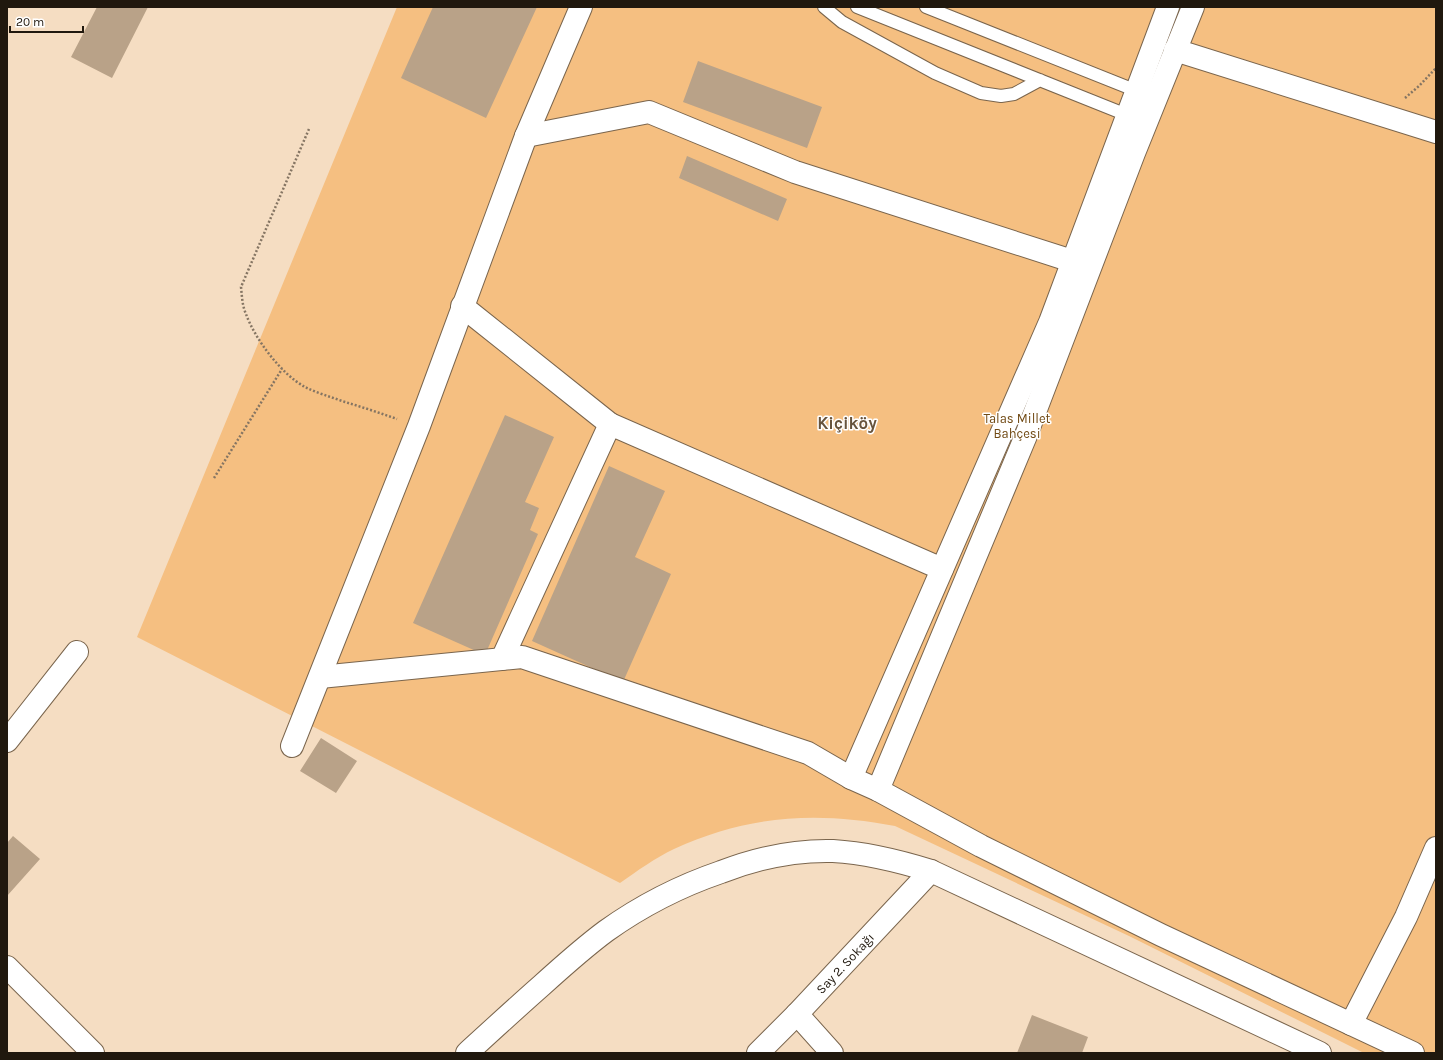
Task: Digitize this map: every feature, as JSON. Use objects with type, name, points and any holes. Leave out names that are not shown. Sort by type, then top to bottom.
[{"type":"street","points":[[292,746],[419,426],[526,136],[581,7]]},
{"type":"street","points":[[851,778],[1050,322],[1168,7]]},
{"type":"street","points":[[878,790],[1025,438],[1134,153],[1193,7]]},
{"type":"street","points":[[1175,50],[1436,132]]},
{"type":"street","points":[[526,136],[649,112],[795,172],[1072,261]]},
{"type":"street","points":[[462,306],[610,424],[942,569]]},
{"type":"street","points":[[502,659],[610,424]]},
{"type":"street","points":[[7,741],[78,652]]},
{"type":"street","points":[[320,677],[522,657],[808,753],[851,778],[878,790],[981,846],[1161,935],[1412,1053]]},
{"type":"street","points":[[1351,1024],[1406,917],[1436,848]]},
{"type":"street","points":[[467,1053],[579,952],[633,913],[662,896],[698,880],[753,861],[772,856],[802,852],[833,851],[864,854],[898,861],[931,871],[1320,1053]]},
{"type":"street","name":"Say 2. Sokağı","points":[[758,1053],[797,1014],[931,871]]},
{"type":"street","points":[[7,968],[93,1053]]},
{"type":"street","points":[[797,1014],[832,1053]]},
{"type":"lane","points":[[824,7],[842,22],[935,73],[981,93],[991,96],[1014,94],[1040,80]]},
{"type":"lane","points":[[857,7],[1127,114]]},
{"type":"lane","points":[[926,7],[1136,91]]},
{"type":"path","points":[[1383,116],[1419,86],[1436,68]]},
{"type":"path","points":[[309,129],[241,287],[242,302],[251,325],[266,350],[290,377],[303,386],[318,393],[419,426]]},
{"type":"path","points":[[214,478],[282,369]]},
{"type":"green space","name":"Talas Millet Bahçesi","points":[[397,7],[1436,7],[1436,1053],[1364,1053],[1129,936],[895,826],[838,818],[783,819],[755,823],[728,829],[674,849],[620,883],[137,637]]},
{"type":"building","points":[[97,7],[148,7],[112,78],[71,57]]},
{"type":"building","points":[[433,7],[537,7],[486,118],[401,78]]},
{"type":"building","points":[[698,61],[822,107],[807,148],[683,102]]},
{"type":"building","points":[[687,156],[787,199],[778,221],[679,178]]},
{"type":"building","points":[[505,415],[554,437],[525,502],[539,508],[530,530],[538,534],[485,655],[413,623]]},
{"type":"building","points":[[609,466],[665,491],[635,557],[671,574],[623,682],[532,641]]},
{"type":"building","points":[[321,738],[357,761],[336,793],[300,771]]},
{"type":"building","points":[[13,836],[40,859],[7,896],[7,843]]},
{"type":"building","points":[[1032,1015],[1088,1037],[1082,1053],[1017,1053]]},
{"type":"district","name":"Kiçiköy","points":[[847,423]]}]
